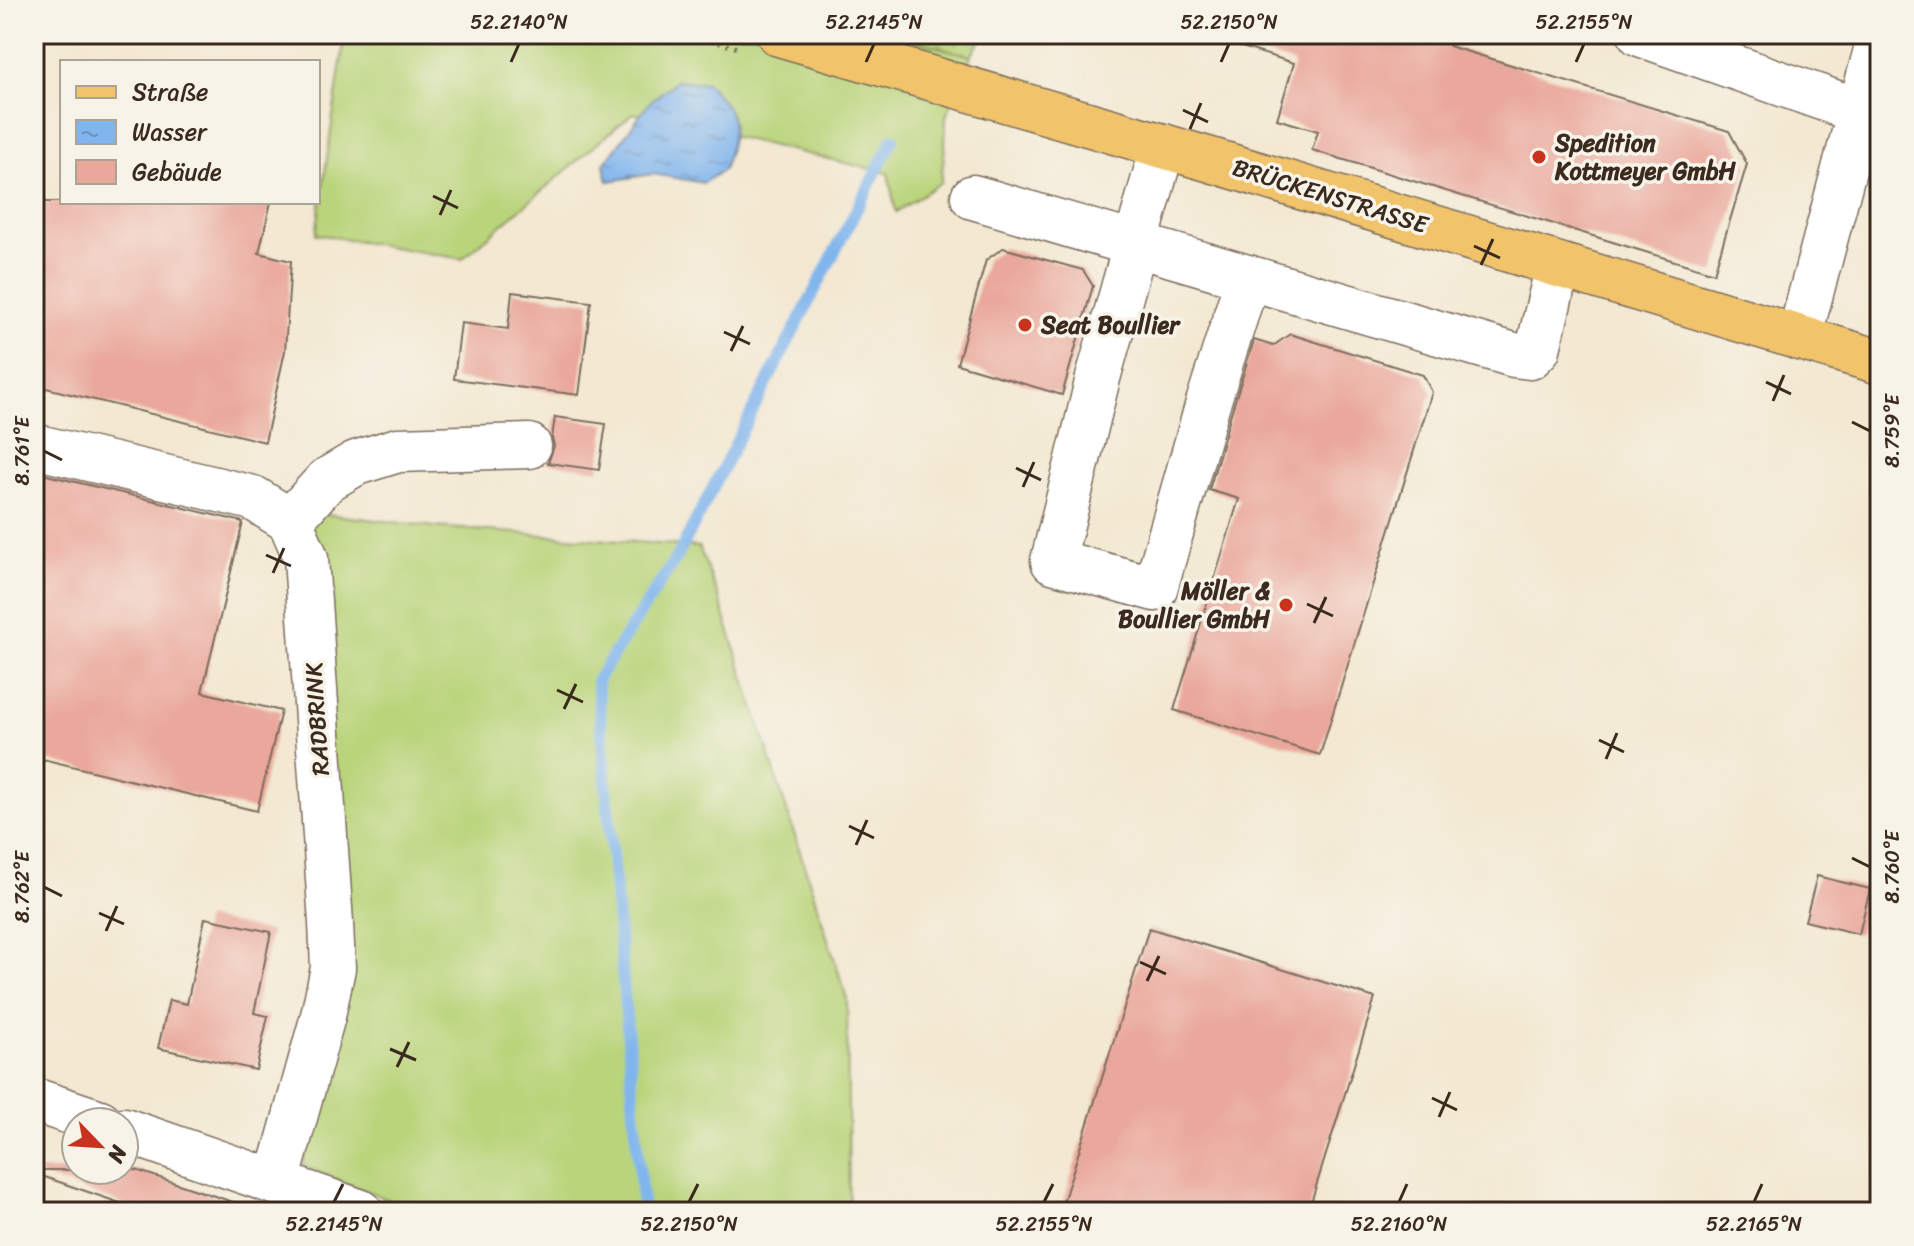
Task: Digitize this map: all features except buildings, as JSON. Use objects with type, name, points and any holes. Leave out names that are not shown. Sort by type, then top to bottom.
[{"type":"main road","name":"BRÜCKENSTRASSE","points":[[779,34],[1880,362]]},
{"type":"street","points":[[1640,34],[1859,111]]},
{"type":"street","points":[[1799,338],[1880,35]]},
{"type":"street","points":[[1163,146],[1095,391],[1053,561],[1155,589],[1248,277]]},
{"type":"street","points":[[973,197],[1514,355],[1530,357],[1538,349],[1558,265]]},
{"type":"street","points":[[34,446],[253,498],[290,521],[327,480],[356,463],[384,454],[398,450],[529,446]]},
{"type":"street","name":"RADBRINK","points":[[277,1182],[323,1016],[333,968],[306,558],[290,521]]},
{"type":"street","points":[[34,1100],[60,1109]]},
{"type":"street","points":[[140,1135],[361,1212]]},
{"type":"green space","points":[[345,34],[984,34],[971,56],[946,116],[941,182],[896,212],[888,173],[633,113],[462,259],[316,234]]},
{"type":"green space","points":[[894,34],[984,34],[971,56]]},
{"type":"green space","points":[[308,512],[435,527],[699,547],[719,598],[847,999],[849,1212],[420,1212],[303,1166],[344,964]]},
{"type":"water","points":[[677,80],[707,83],[731,115],[733,131],[723,170],[703,183],[653,174],[608,181],[604,164],[650,102]]},
{"type":"waterway","points":[[643,1212],[597,680],[678,555],[893,139]]},
{"type":"place","name":"Spedition Kottmeyer GmbH","points":[[1539,157]]},
{"type":"place","name":"Seat Boullier","points":[[1025,325]]},
{"type":"place","name":"Möller & Boullier GmbH","points":[[1286,605]]}]
